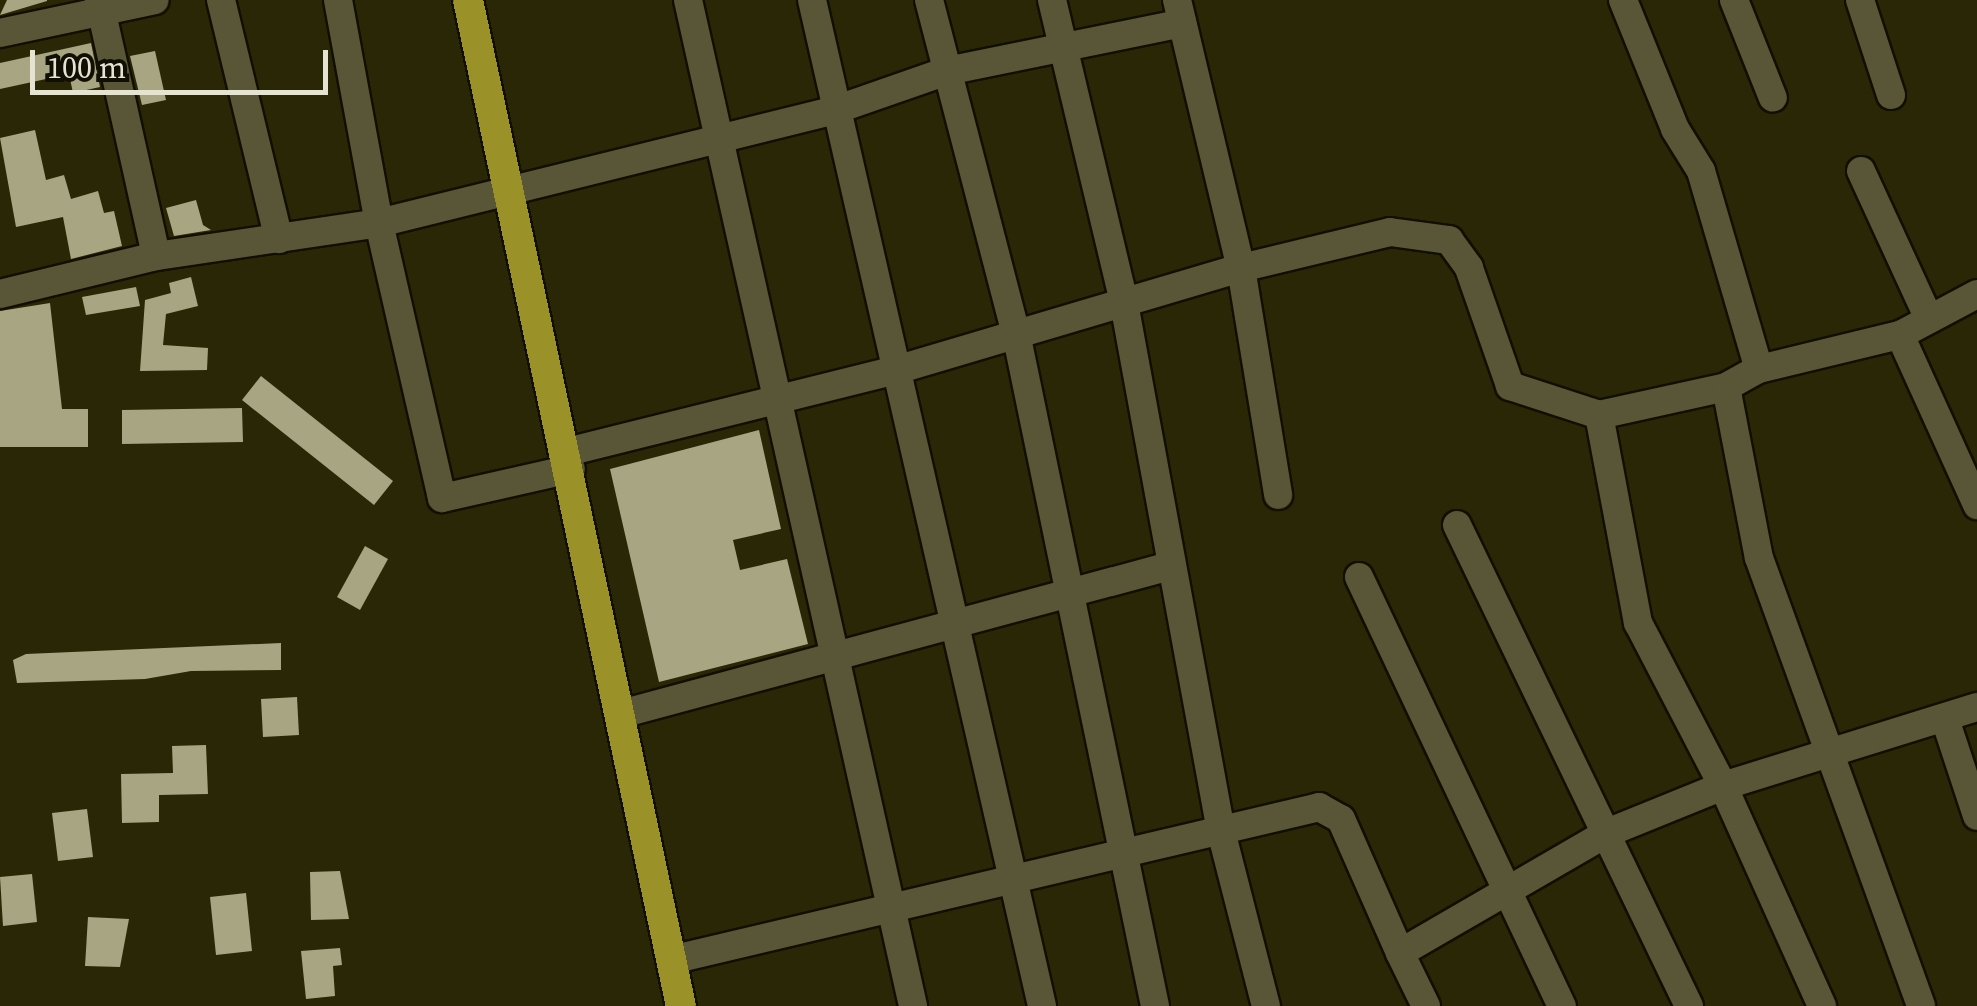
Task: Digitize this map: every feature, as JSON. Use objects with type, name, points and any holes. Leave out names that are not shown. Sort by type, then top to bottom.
[{"type":"main road","points":[[468,0],[569,460],[681,1006]]},
{"type":"street","points":[[0,33],[100,6],[154,0]]},
{"type":"street","points":[[221,0],[279,238]]},
{"type":"street","points":[[338,0],[379,222],[442,498],[1242,268],[1390,232],[1449,240],[1470,268],[1510,386],[1598,415],[1726,387],[1759,369],[1900,335],[1977,294]]},
{"type":"street","points":[[688,0],[894,904],[913,1006]]},
{"type":"street","points":[[812,0],[953,622],[1016,875],[1042,1006]]},
{"type":"street","points":[[928,0],[1016,333],[1155,1006]]},
{"type":"street","points":[[1052,0],[1124,303],[1221,831],[1266,1006]]},
{"type":"street","points":[[1623,0],[1675,129],[1702,171],[1759,369]]},
{"type":"street","points":[[1734,0],[1773,98]]},
{"type":"street","points":[[1860,0],[1891,94]]},
{"type":"street","points":[[100,6],[156,256]]},
{"type":"street","points":[[0,294],[156,256],[379,222],[722,141],[836,110],[947,71],[1064,47],[1180,12],[1242,268],[1278,495]]},
{"type":"street","points":[[1862,172],[1930,320]]},
{"type":"street","points":[[1900,335],[1977,505]]},
{"type":"street","points":[[1726,387],[1759,558],[1922,1006]]},
{"type":"street","points":[[1598,415],[1638,623],[1723,786],[1822,1006]]},
{"type":"street","points":[[1457,525],[1690,1006]]},
{"type":"street","points":[[620,714],[837,660],[953,622],[1170,566]]},
{"type":"street","points":[[1359,577],[1562,1006]]},
{"type":"street","points":[[1400,953],[1607,833],[1723,786],[1977,707]]},
{"type":"street","points":[[1945,719],[1977,816]]},
{"type":"street","points":[[672,960],[1123,850],[1332,810],[1426,1006]]},
{"type":"building","points":[[7,0],[47,0],[47,1],[0,15]]},
{"type":"building","points":[[91,43],[100,87],[73,93],[69,74],[0,89],[0,63]]},
{"type":"building","points":[[155,51],[166,100],[142,105],[130,56]]},
{"type":"building","points":[[35,130],[46,180],[64,175],[71,199],[98,191],[104,213],[114,211],[122,246],[71,259],[63,217],[16,227],[0,138]]},
{"type":"building","points":[[196,200],[203,225],[211,230],[174,236],[166,208]]},
{"type":"building","points":[[191,277],[198,306],[166,314],[163,345],[208,348],[207,370],[140,371],[145,300],[171,293],[169,283]]},
{"type":"building","points":[[136,287],[140,306],[86,315],[82,297]]},
{"type":"building","points":[[50,303],[62,409],[88,409],[88,447],[0,447],[0,311]]},
{"type":"building","points":[[261,376],[393,481],[374,505],[242,400]]},
{"type":"building","points":[[242,408],[243,442],[122,444],[122,410]]},
{"type":"building","points":[[759,430],[781,529],[733,540],[740,570],[787,559],[808,644],[659,682],[610,469]]},
{"type":"building","points":[[365,546],[388,559],[360,610],[337,597]]},
{"type":"building","points":[[281,643],[281,670],[191,671],[145,679],[17,683],[13,660],[26,654]]},
{"type":"building","points":[[297,697],[299,735],[263,737],[261,699]]},
{"type":"building","points":[[206,745],[208,794],[159,795],[159,822],[122,823],[121,774],[173,773],[172,746]]},
{"type":"building","points":[[87,809],[93,857],[58,861],[52,813]]},
{"type":"building","points":[[340,871],[349,919],[311,920],[310,872]]},
{"type":"building","points":[[32,874],[37,922],[3,926],[0,877]]},
{"type":"building","points":[[246,893],[252,951],[216,955],[210,897]]},
{"type":"building","points":[[88,917],[129,919],[120,967],[85,966]]},
{"type":"building","points":[[340,948],[342,965],[333,966],[335,996],[306,999],[301,951]]}]
